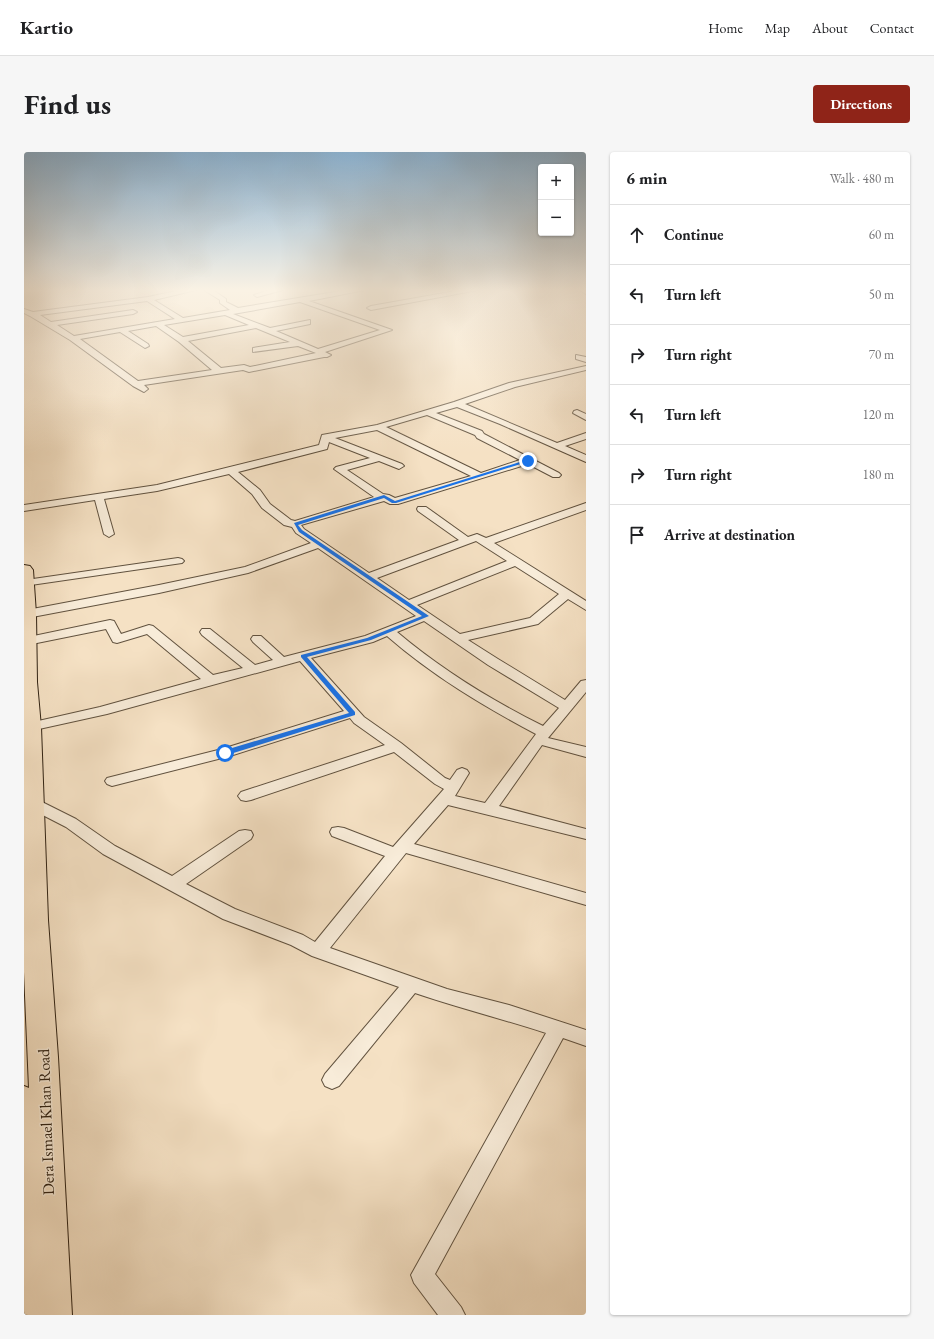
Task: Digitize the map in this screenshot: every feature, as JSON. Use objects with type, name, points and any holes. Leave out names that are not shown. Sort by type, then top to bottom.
[{"type":"highway","name":"Dera Ismael Khan Road","points":[[25,577],[27,614],[27,682],[30,727],[28,804],[43,1057],[30,1315]]},
{"type":"highway","name":"Dera Ismael Khan Road","points":[[24,1100],[34,1249],[54,1315]]},
{"type":"street","points":[[82,344],[145,390]]},
{"type":"street","points":[[187,344],[219,371]]},
{"type":"street","points":[[256,350],[291,344]]},
{"type":"street","points":[[302,344],[324,354]]},
{"type":"street","points":[[136,384],[244,367],[250,370],[324,354],[350,344]]},
{"type":"street","points":[[325,437],[378,427],[457,404],[584,363]]},
{"type":"street","points":[[457,404],[503,422],[586,459]]},
{"type":"street","points":[[586,411],[577,413],[586,417]]},
{"type":"street","points":[[430,412],[479,432],[480,436],[556,475]]},
{"type":"street","points":[[378,427],[480,476]]},
{"type":"street","points":[[556,446],[586,436]]},
{"type":"street","points":[[325,437],[377,459],[399,466]]},
{"type":"street","points":[[24,508],[158,488],[231,471],[324,447],[325,437]]},
{"type":"street","points":[[377,459],[340,469],[382,498]]},
{"type":"street","points":[[231,471],[256,492],[266,506],[288,524],[295,524],[384,497],[394,502],[528,461]]},
{"type":"street","points":[[99,498],[109,534]]},
{"type":"street","points":[[486,542],[586,506]]},
{"type":"street","points":[[422,509],[467,541]]},
{"type":"street","points":[[295,524],[300,531],[493,662],[567,707]]},
{"type":"street","points":[[368,577],[476,537],[586,606]]},
{"type":"street","points":[[27,614],[159,589],[248,570],[320,544]]},
{"type":"street","points":[[25,577],[178,561]]},
{"type":"street","points":[[409,604],[515,562]]},
{"type":"street","points":[[459,638],[534,621],[567,594]]},
{"type":"street","points":[[30,727],[102,711],[211,680],[369,639],[426,616]]},
{"type":"street","points":[[27,641],[110,624],[117,639],[149,629],[211,680]]},
{"type":"street","points":[[389,630],[413,652],[438,671],[542,737],[586,752]]},
{"type":"street","points":[[206,632],[253,669]]},
{"type":"street","points":[[256,639],[282,662]]},
{"type":"street","points":[[303,656],[359,720],[396,746],[440,781],[448,793],[489,808],[586,834]]},
{"type":"street","points":[[489,808],[542,737],[586,684]]},
{"type":"street","points":[[112,781],[225,753],[353,713]]},
{"type":"street","points":[[246,796],[396,746]]},
{"type":"street","points":[[318,951],[448,793],[462,773]]},
{"type":"street","points":[[28,804],[71,823],[109,850],[229,914],[297,940],[318,951],[412,984],[586,1038]]},
{"type":"street","points":[[338,832],[400,851],[586,899]]},
{"type":"street","points":[[173,884],[245,835]]},
{"type":"street","points":[[332,1080],[412,984]]},
{"type":"street","points":[[453,1315],[422,1275],[558,1030]]},
{"type":"route","points":[[225,753],[353,713],[303,656],[369,639],[426,616],[300,531],[295,524],[384,497],[394,502],[528,461]]}]
